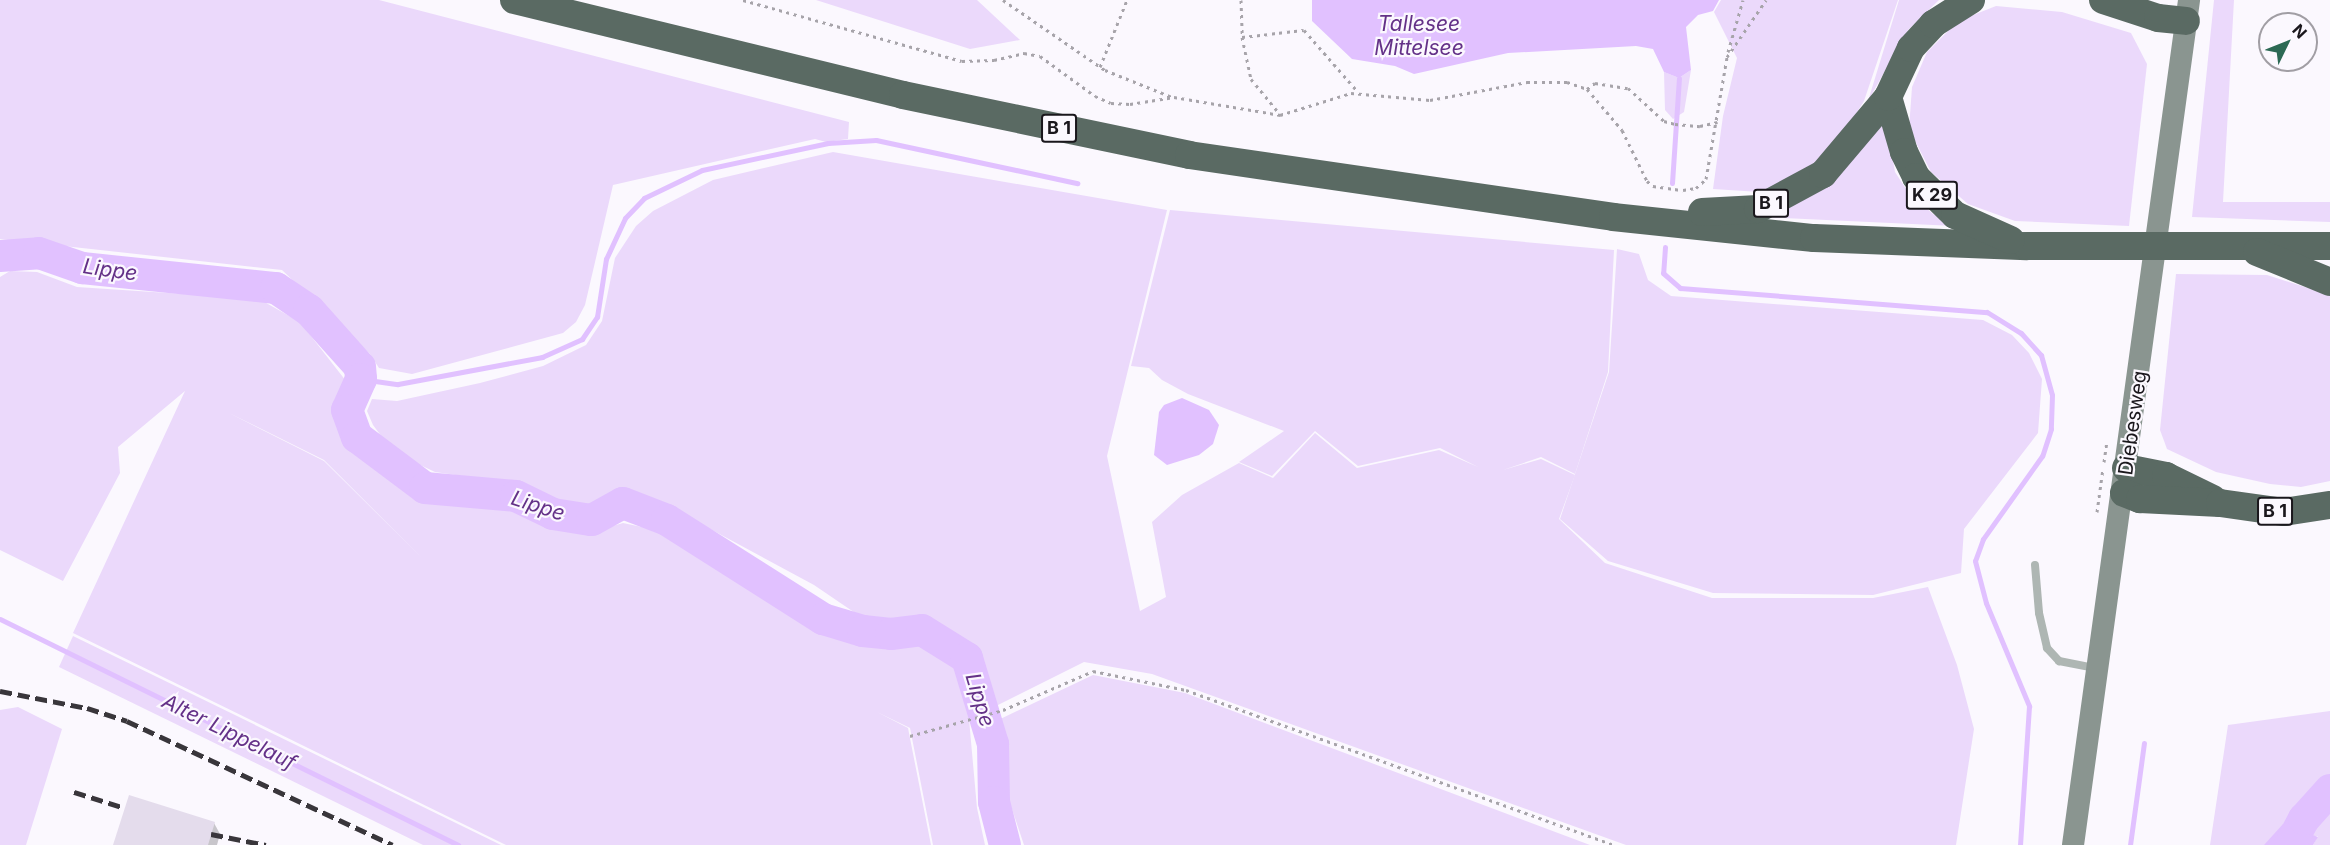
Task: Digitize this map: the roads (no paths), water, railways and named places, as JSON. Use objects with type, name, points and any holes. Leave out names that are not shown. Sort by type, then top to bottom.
[{"type":"highway","name":"B 1","points":[[514,0],[903,95],[1189,155],[1613,217],[1814,238],[2027,246],[2330,246]]},
{"type":"highway","name":"B 1","points":[[1613,217],[1758,209],[1823,174],[1888,97],[1911,48],[1933,24],[1971,0]]},
{"type":"highway","points":[[2103,0],[2135,12],[2188,7]]},
{"type":"highway","name":"K 29","points":[[1888,97],[1904,152],[1916,177],[1935,198],[1955,215],[2027,246]]},
{"type":"highway","points":[[2244,246],[2330,282]]},
{"type":"highway","name":"B 1","points":[[2125,480],[2151,500],[2220,503],[2284,512],[2330,505]]},
{"type":"main road","name":"Diebesweg","points":[[2073,845],[2149,312],[2188,7]]},
{"type":"lane","points":[[2035,565],[2038,613],[2047,648],[2059,661],[2099,668]]},
{"type":"water","name":"Tallesee Mittelsee","points":[[1312,0],[1719,0],[1713,11],[1698,15],[1686,27],[1691,70],[1679,78],[1664,72],[1653,49],[1636,46],[1508,53],[1414,74],[1395,66],[1352,59],[1312,21]]},
{"type":"water","points":[[1182,398],[1209,410],[1219,425],[1213,444],[1199,455],[1167,465],[1154,455],[1159,412],[1164,405]]},
{"type":"water","points":[[2283,824],[2318,837],[2313,845],[2264,845]]},
{"type":"waterway","points":[[1672,183],[1679,78]]},
{"type":"waterway","points":[[361,379],[398,384],[542,357],[582,339],[597,317],[606,259],[625,218],[644,198],[702,170],[828,143],[876,140],[1077,183]]},
{"type":"waterway","points":[[1665,247],[1663,273],[1680,288],[1987,312],[2021,333],[2041,355],[2052,395],[2051,429],[2042,456],[1983,539],[1975,561],[1986,603],[2029,706],[2020,845]]},
{"type":"waterway","name":"Lippe","points":[[0,256],[39,253],[82,268],[276,288],[309,310],[360,367],[361,379],[347,410],[357,437],[425,488],[516,496],[553,514],[592,520],[623,503],[667,520],[823,619],[863,631],[891,634],[922,630],[967,658],[993,744],[994,802],[1005,845]]},
{"type":"waterway","name":"Alter Lippelauf","points":[[0,619],[458,845]]},
{"type":"waterway","points":[[2130,845],[2144,743]]},
{"type":"waterway","name":"Lippe","points":[[2290,845],[2304,819],[2330,790]]},
{"type":"railway","points":[[0,691],[87,708],[127,721],[393,845]]},
{"type":"railway","points":[[74,792],[125,808]]},
{"type":"railway","points":[[211,834],[266,845]]}]
